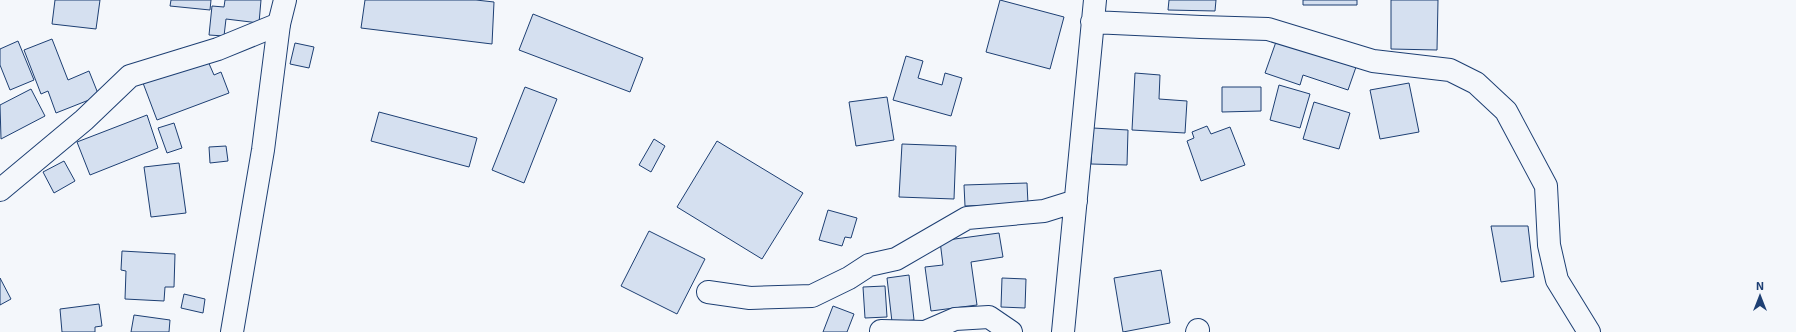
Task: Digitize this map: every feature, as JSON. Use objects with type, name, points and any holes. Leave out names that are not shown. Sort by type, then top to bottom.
[{"type":"street","points":[[232,332],[263,150],[279,24],[285,0]]},
{"type":"street","points":[[1063,332],[1095,0]]},
{"type":"street","points":[[1092,22],[1202,27],[1268,28],[1373,61],[1450,70],[1476,82],[1506,111],[1546,186],[1549,245],[1557,280],[1589,332]]},
{"type":"street","points":[[0,190],[84,120],[130,76],[218,49],[279,24]]},
{"type":"street","points":[[708,292],[750,298],[812,296],[849,278],[869,265],[896,259],[967,218],[1044,211],[1076,201]]},
{"type":"street","points":[[881,331],[925,332],[955,319],[989,317],[1011,332]]},
{"type":"building","points":[[55,0],[100,0],[96,29],[52,24]]},
{"type":"building","points":[[171,0],[211,0],[210,10],[170,6]]},
{"type":"building","points":[[225,0],[261,0],[259,23],[226,19],[224,36],[209,35],[212,6],[224,7]]},
{"type":"building","points":[[365,0],[476,0],[494,2],[492,44],[361,28]]},
{"type":"building","points":[[1000,0],[1064,17],[1050,69],[986,52]]},
{"type":"building","points":[[1169,0],[1216,0],[1215,11],[1168,10]]},
{"type":"building","points":[[1303,0],[1357,0],[1357,5],[1303,5]]},
{"type":"building","points":[[1391,0],[1438,0],[1437,50],[1391,49]]},
{"type":"building","points":[[533,14],[643,58],[630,92],[519,50]]},
{"type":"building","points":[[52,39],[68,80],[89,71],[99,96],[56,113],[48,91],[41,94],[24,50]]},
{"type":"building","points":[[1277,39],[1356,67],[1348,90],[1303,75],[1300,85],[1265,73]]},
{"type":"building","points":[[18,41],[34,80],[10,90],[0,65],[0,49]]},
{"type":"building","points":[[295,43],[314,47],[309,68],[290,64]]},
{"type":"building","points":[[906,56],[923,61],[918,78],[942,85],[945,73],[962,78],[951,116],[893,100]]},
{"type":"building","points":[[207,59],[214,75],[221,72],[229,93],[157,120],[143,83]]},
{"type":"building","points":[[1135,73],[1160,75],[1159,99],[1187,101],[1185,133],[1132,130]]},
{"type":"building","points":[[1409,83],[1419,132],[1380,139],[1370,90]]},
{"type":"building","points":[[1279,85],[1310,94],[1300,128],[1270,120]]},
{"type":"building","points":[[525,87],[557,99],[524,183],[492,170]]},
{"type":"building","points":[[1222,87],[1261,87],[1261,111],[1222,112]]},
{"type":"building","points":[[31,89],[45,116],[1,139],[0,105]]},
{"type":"building","points":[[887,97],[894,140],[856,146],[849,102]]},
{"type":"building","points":[[1314,102],[1350,113],[1339,149],[1303,139]]},
{"type":"building","points":[[379,112],[477,138],[469,167],[371,141]]},
{"type":"building","points":[[147,115],[158,148],[90,175],[77,142]]},
{"type":"building","points":[[174,123],[182,148],[167,153],[158,128]]},
{"type":"building","points":[[1207,126],[1211,134],[1230,127],[1245,165],[1201,181],[1187,141],[1194,138],[1192,132]]},
{"type":"building","points":[[1093,128],[1128,130],[1127,165],[1091,164]]},
{"type":"building","points":[[654,139],[665,146],[651,172],[639,165]]},
{"type":"building","points":[[717,141],[803,193],[762,259],[677,207]]},
{"type":"building","points":[[902,144],[956,146],[954,199],[899,197]]},
{"type":"building","points":[[226,146],[228,161],[210,163],[209,147]]},
{"type":"building","points":[[64,161],[75,181],[54,193],[43,172]]},
{"type":"building","points":[[179,163],[186,213],[151,217],[144,167]]},
{"type":"building","points":[[1027,183],[1028,204],[965,206],[964,185]]},
{"type":"building","points":[[828,210],[857,218],[851,238],[845,237],[842,246],[819,240]]},
{"type":"building","points":[[1491,226],[1528,226],[1534,277],[1501,282]]},
{"type":"building","points":[[649,231],[705,259],[677,314],[621,286]]},
{"type":"building","points":[[999,233],[1003,257],[971,262],[977,305],[931,311],[925,267],[943,265],[940,241]]},
{"type":"building","points":[[122,251],[175,254],[174,287],[165,287],[164,301],[125,299],[126,271],[121,270]]},
{"type":"building","points":[[1161,270],[1170,323],[1123,332],[1114,278]]},
{"type":"building","points":[[909,275],[914,320],[892,322],[887,278]]},
{"type":"building","points":[[0,278],[11,299],[0,305]]},
{"type":"building","points":[[1002,278],[1026,279],[1025,308],[1001,307]]},
{"type":"building","points":[[885,286],[887,317],[865,318],[863,287]]},
{"type":"building","points":[[184,294],[205,299],[203,313],[181,308]]},
{"type":"building","points":[[99,304],[102,326],[95,327],[95,332],[62,332],[60,309]]},
{"type":"building","points":[[833,306],[854,314],[847,332],[823,332]]},
{"type":"building","points":[[134,315],[170,320],[169,332],[131,332]]}]
